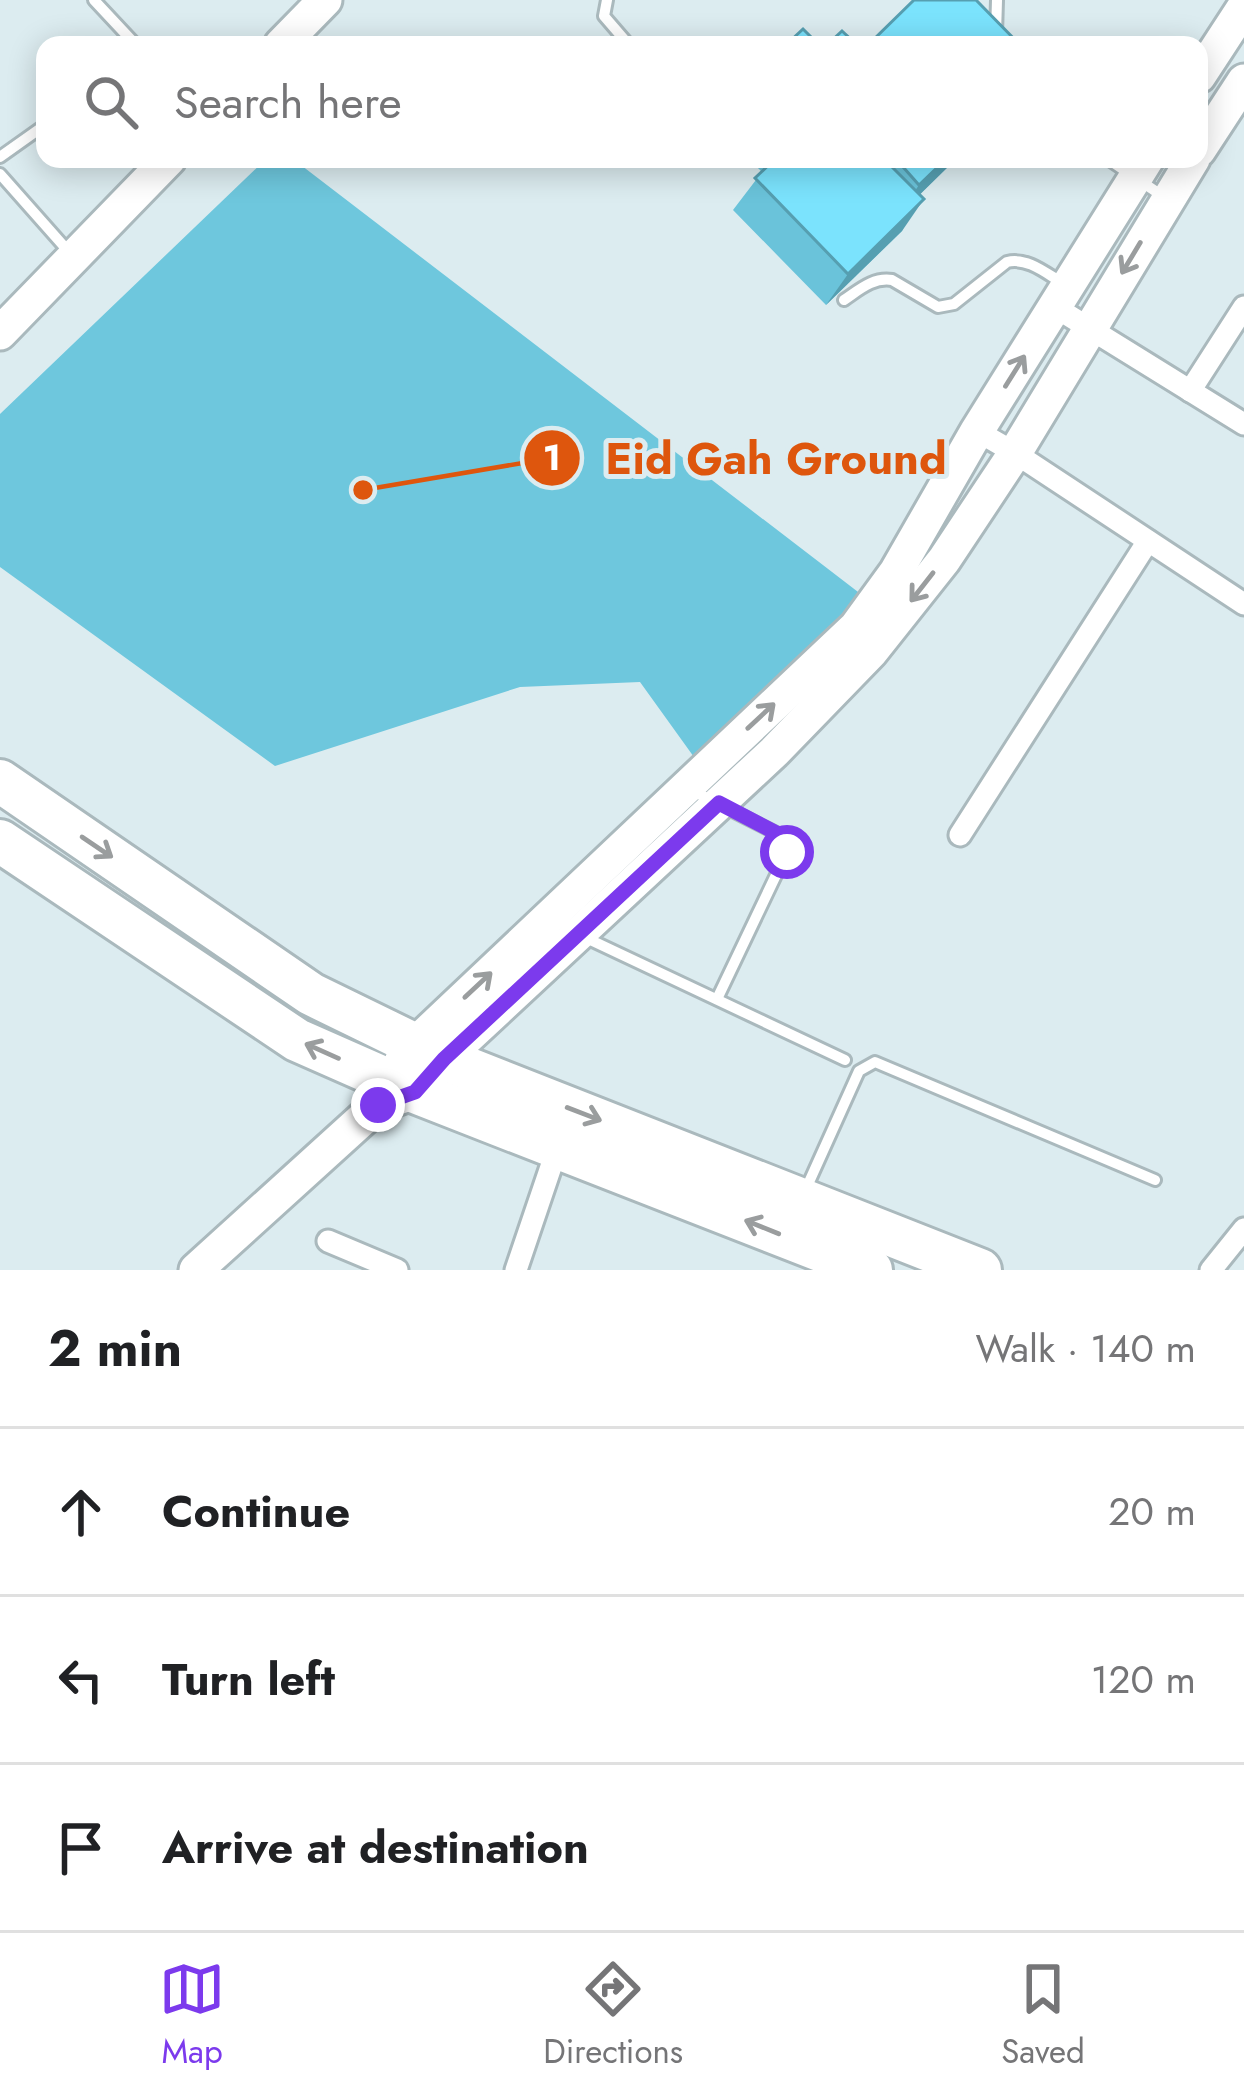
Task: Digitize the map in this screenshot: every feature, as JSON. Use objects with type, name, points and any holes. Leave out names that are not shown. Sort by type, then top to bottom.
[{"type":"highway","points":[[0,781],[311,994],[430,1052],[980,1270]]},
{"type":"highway","points":[[0,841],[297,1040],[393,1092],[558,1146],[871,1270]]},
{"type":"street","points":[[290,36],[325,0]]},
{"type":"street","points":[[1208,69],[1233,48],[1244,7]]},
{"type":"street","points":[[1208,136],[1244,81]]},
{"type":"street","points":[[0,332],[161,168]]},
{"type":"street","points":[[196,1270],[393,1092],[686,788],[856,627],[896,572],[1061,296],[1129,168]]},
{"type":"street","points":[[430,1052],[579,934],[774,752],[872,652],[944,560],[1015,453],[1187,168]]},
{"type":"street","points":[[1061,296],[1089,329],[1244,424]]},
{"type":"street","points":[[1190,391],[1244,307]]},
{"type":"street","points":[[977,431],[1244,604]]},
{"type":"street","points":[[960,835],[1148,541]]},
{"type":"street","points":[[516,1270],[558,1146]]},
{"type":"street","points":[[1211,1270],[1244,1229]]},
{"type":"street","points":[[328,1241],[397,1270]]},
{"type":"lane","points":[[94,0],[128,36]]},
{"type":"lane","points":[[607,0],[604,16],[621,36]]},
{"type":"lane","points":[[997,0],[997,36]]},
{"type":"lane","points":[[0,157],[36,131]]},
{"type":"lane","points":[[1132,168],[1167,198]]},
{"type":"lane","points":[[0,174],[74,257]]},
{"type":"lane","points":[[844,300],[884,278],[945,308],[1016,260],[1026,262],[1061,296]]},
{"type":"lane","points":[[686,788],[782,836],[787,844],[717,999]]},
{"type":"lane","points":[[579,934],[845,1060]]},
{"type":"lane","points":[[801,1200],[859,1071],[875,1062],[1155,1180]]},
{"type":"shaded area","points":[[257,168],[305,168],[862,595],[704,771],[640,682],[520,687],[275,766],[0,567],[0,414]]},
{"type":"building","points":[[914,0],[976,0],[1011,36],[877,36]]},
{"type":"building","points":[[766,168],[893,168],[924,199],[848,274],[755,178]]},
{"type":"building","points":[[904,168],[937,168],[919,185]]},
{"type":"place","name":"Eid Gah Ground","points":[[363,490]]},
{"type":"route","points":[[378,1105],[415,1092],[444,1059],[719,803],[782,836],[787,852]]}]
